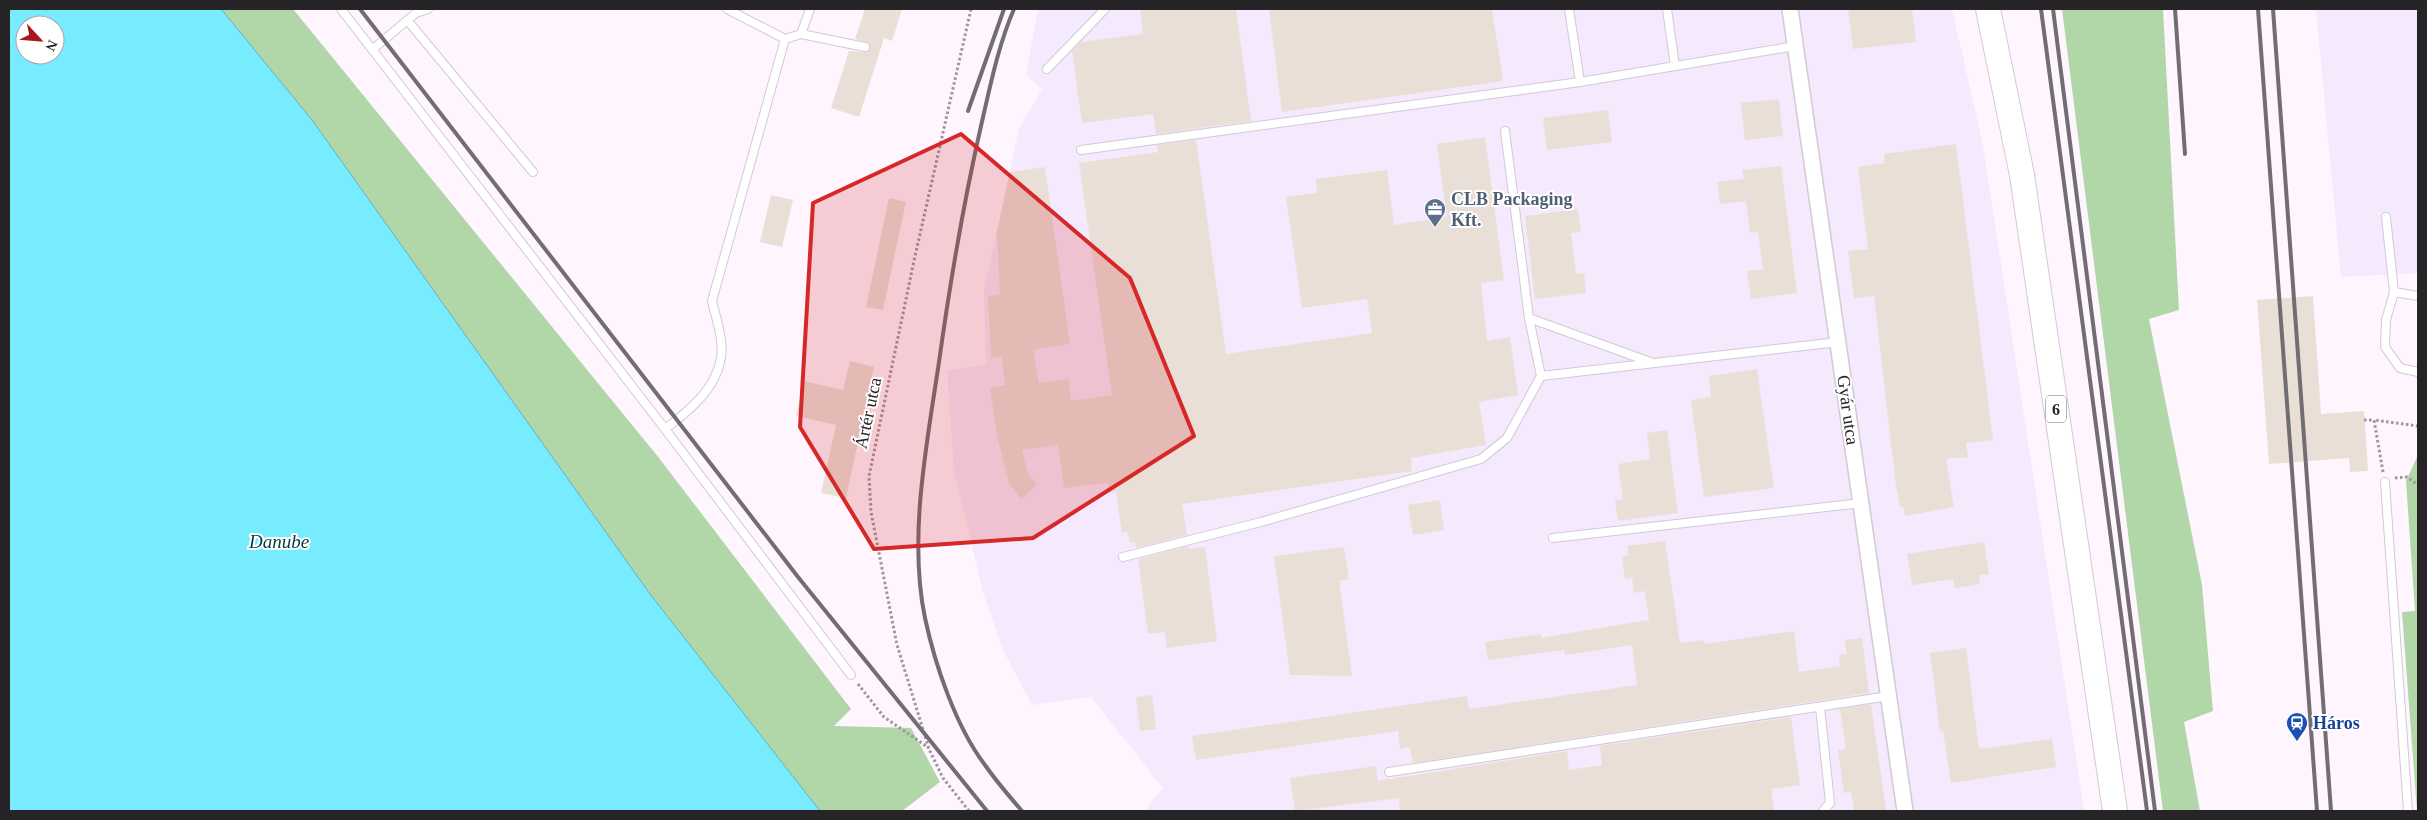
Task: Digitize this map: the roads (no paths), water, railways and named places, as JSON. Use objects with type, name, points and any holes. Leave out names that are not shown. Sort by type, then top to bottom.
[{"type":"main road","name":"6","points":[[1988,9],[2022,175],[2115,811]]},
{"type":"street","name":"Gyár utca","points":[[1790,9],[1905,811]]},
{"type":"lane","points":[[342,9],[666,429],[851,675]]},
{"type":"lane","points":[[373,48],[408,21],[415,11],[428,9]]},
{"type":"lane","points":[[728,9],[785,39],[801,34],[865,47]]},
{"type":"lane","points":[[801,34],[810,9]]},
{"type":"lane","points":[[1047,69],[1105,9]]},
{"type":"lane","points":[[1569,9],[1580,82]]},
{"type":"lane","points":[[1667,9],[1675,66]]},
{"type":"lane","points":[[408,21],[533,172]]},
{"type":"lane","points":[[666,429],[704,396],[714,379],[721,358],[719,332],[712,301],[785,39]]},
{"type":"lane","points":[[1081,150],[1580,82],[1795,46]]},
{"type":"lane","points":[[1123,557],[1261,522],[1481,460],[1507,438],[1541,376],[1529,318],[1505,131]]},
{"type":"lane","points":[[2386,217],[2394,292],[2386,320],[2385,347],[2400,368],[2418,372]]},
{"type":"lane","points":[[2394,292],[2418,296]]},
{"type":"lane","points":[[1529,318],[1654,363]]},
{"type":"lane","points":[[1541,376],[1838,342]]},
{"type":"lane","points":[[2384,481],[2408,811]]},
{"type":"lane","points":[[1553,538],[1861,503]]},
{"type":"lane","points":[[1390,772],[1889,696]]},
{"type":"lane","points":[[1820,707],[1830,803],[1823,811]]},
{"type":"water","name":"Danube","points":[[9,9],[221,9],[312,120],[650,594],[820,811],[9,811]]},
{"type":"railway","points":[[360,9],[798,577],[987,811]]},
{"type":"railway","points":[[968,111],[1004,9]]},
{"type":"railway","points":[[1014,9],[1003,37],[991,82],[957,244],[925,457],[921,490],[918,555],[920,587],[925,618],[948,695],[975,750],[1022,811]]},
{"type":"railway","points":[[2041,9],[2147,811]]},
{"type":"railway","points":[[2053,9],[2155,811]]},
{"type":"railway","points":[[2175,9],[2185,154]]},
{"type":"railway","points":[[2258,9],[2317,811]]},
{"type":"railway","points":[[2273,9],[2331,811]]},
{"type":"place","name":"CLB Packaging Kft.","points":[[1435,228]]},
{"type":"place","name":"Háros","points":[[2297,742]]}]
